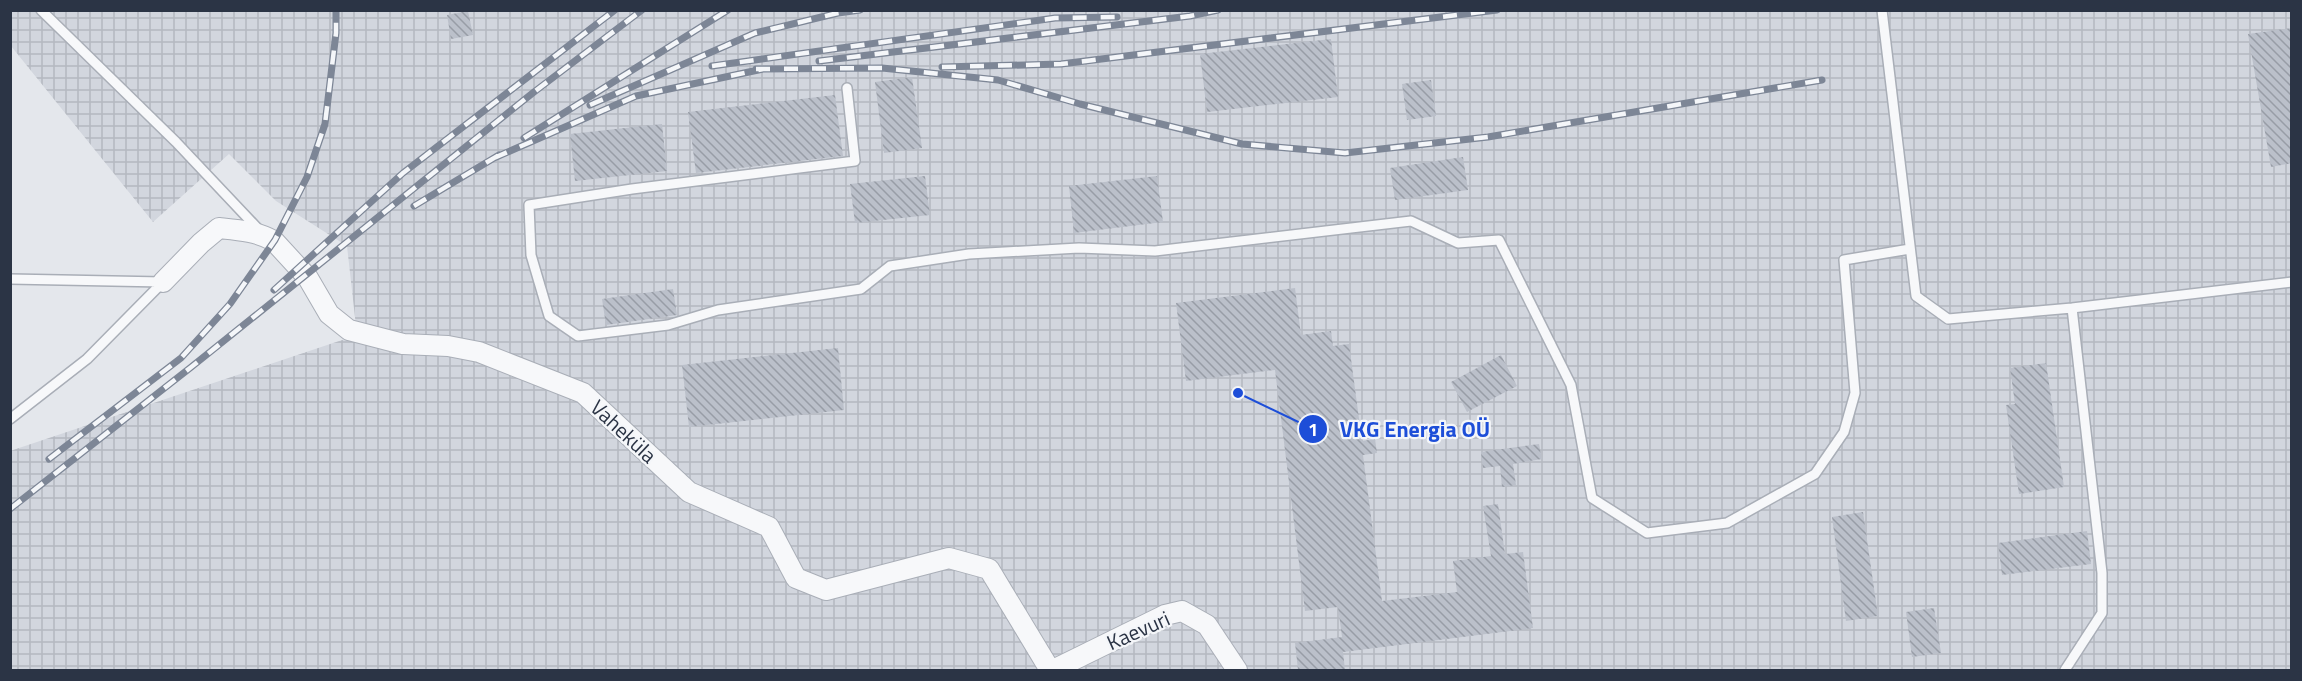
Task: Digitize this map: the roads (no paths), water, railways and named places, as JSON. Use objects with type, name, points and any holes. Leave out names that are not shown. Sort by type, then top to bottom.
[{"type":"street","name":"Vaheküla","points":[[163,282],[219,228],[250,231],[274,241],[306,275],[329,314],[349,330],[403,344],[448,346],[479,352],[583,393],[689,492],[770,527],[796,579],[826,590],[949,558],[989,569],[1051,670]]},
{"type":"street","name":"Kaevuri","points":[[1051,670],[1165,615],[1182,611],[1207,625],[1237,670]]},
{"type":"lane","points":[[41,10],[176,142],[267,238]]},
{"type":"lane","points":[[1882,10],[1916,296],[1948,319],[2072,308],[2292,282]]},
{"type":"lane","points":[[847,88],[855,161],[632,189],[529,205],[531,255],[549,316],[578,336],[619,332],[668,325],[718,310],[861,289],[890,266],[969,254],[1079,248],[1155,250],[1411,221],[1458,243],[1499,240],[1571,385],[1592,498],[1647,533],[1727,523],[1815,474],[1844,432],[1855,393],[1844,260],[1910,249]]},
{"type":"lane","points":[[10,279],[163,282]]},
{"type":"lane","points":[[10,419],[87,359],[163,282]]},
{"type":"lane","points":[[2065,670],[2102,613],[2102,573],[2072,308]]},
{"type":"railway","points":[[49,459],[181,358],[230,304],[275,240],[307,177],[325,124],[336,33],[336,10]]},
{"type":"railway","points":[[274,290],[403,173],[615,10]]},
{"type":"railway","points":[[10,509],[534,92],[642,10]]},
{"type":"railway","points":[[524,138],[728,10]]},
{"type":"railway","points":[[590,105],[755,33],[860,10]]},
{"type":"railway","points":[[819,61],[1190,16],[1218,10]]},
{"type":"railway","points":[[942,67],[1061,64],[1497,10]]},
{"type":"railway","points":[[712,66],[1055,18],[1117,17]]},
{"type":"railway","points":[[756,69],[882,68],[998,80],[1080,104],[1242,144],[1345,153],[1488,137],[1822,80]]},
{"type":"railway","points":[[494,158],[636,96],[763,69]]},
{"type":"railway","points":[[414,206],[499,155]]},
{"type":"place","name":"VKG Energia OÜ","points":[[1238,393]]}]
